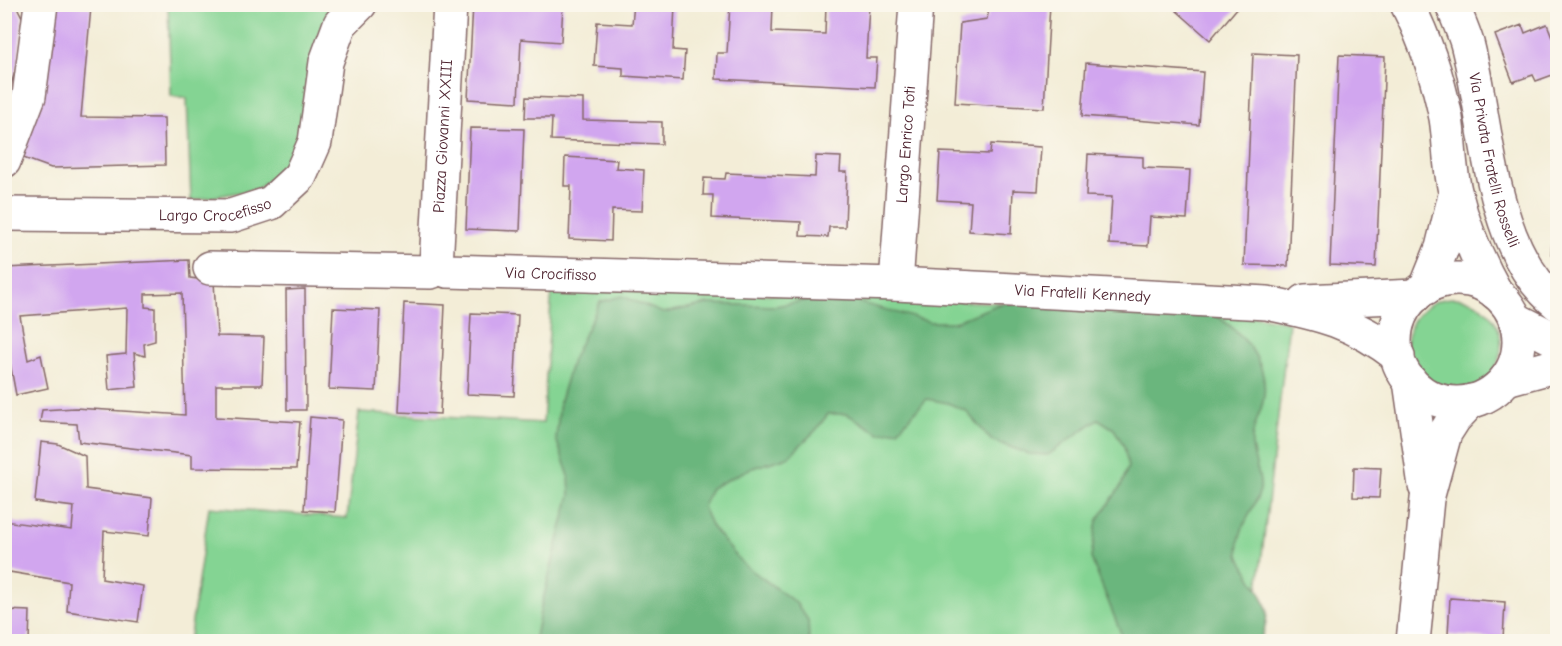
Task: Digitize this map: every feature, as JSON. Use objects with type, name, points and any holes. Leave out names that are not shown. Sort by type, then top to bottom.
[{"type":"street","points":[[4,161],[29,96],[41,4]]},
{"type":"street","name":"Largo Crocefisso","points":[[4,214],[231,216],[271,203],[300,176],[315,142],[326,62],[340,24],[360,4]]},
{"type":"street","name":"Piazza Giovanni XXIII","points":[[436,266],[450,4]]},
{"type":"street","name":"Largo Enrico Toti","points":[[896,284],[916,4]]},
{"type":"street","points":[[1407,4],[1422,36],[1438,82],[1446,119],[1455,193],[1472,242],[1496,293]]},
{"type":"street","name":"Via Privata Fratelli Rosselli","points":[[1452,4],[1466,42],[1504,224],[1523,266],[1557,304]]},
{"type":"street","points":[[1427,499],[1404,369],[1396,339],[1399,323],[1421,292],[1445,238],[1455,193]]},
{"type":"street","name":"Via Crocifisso","points":[[210,268],[431,272],[436,266],[447,272],[896,284]]},
{"type":"street","points":[[1404,369],[1423,393],[1438,400],[1456,403],[1472,401],[1491,393],[1506,380],[1515,365],[1519,350],[1519,334],[1515,319],[1508,305],[1496,293],[1478,283],[1461,280],[1443,282],[1421,292]]},
{"type":"street","name":"Via Fratelli Kennedy","points":[[896,284],[1267,303],[1421,292]]},
{"type":"street","name":"Via Fratelli Kennedy","points":[[1267,303],[1324,314],[1362,332],[1404,369]]},
{"type":"street","points":[[1515,319],[1557,341]]},
{"type":"street","points":[[1506,380],[1557,365]]},
{"type":"street","points":[[1413,642],[1427,499],[1445,433],[1454,419],[1472,401]]},
{"type":"green space","points":[[168,5],[338,5],[321,29],[293,163],[257,189],[191,201],[187,98],[171,96]]},
{"type":"green space","points":[[552,286],[1226,311],[1289,322],[1252,641],[189,642],[209,507],[347,518],[359,412],[543,423]]},
{"type":"green space","points":[[622,296],[663,313],[708,304],[775,306],[820,298],[843,298],[931,322],[954,322],[1002,303],[1208,310],[1241,337],[1258,360],[1263,373],[1263,402],[1252,436],[1260,490],[1242,529],[1239,545],[1241,560],[1258,588],[1267,611],[1267,619],[1260,641],[1124,641],[1091,558],[1097,521],[1121,486],[1128,467],[1124,446],[1114,429],[1098,419],[1048,455],[1029,454],[991,440],[966,411],[948,403],[927,399],[898,430],[879,433],[847,414],[828,414],[816,430],[788,457],[749,469],[711,488],[703,507],[712,527],[742,563],[796,603],[808,620],[809,641],[534,642],[570,495],[569,476],[556,439],[560,401],[572,360],[600,302]]},
{"type":"green space","points":[[1454,298],[1472,302],[1487,312],[1497,327],[1501,345],[1497,363],[1487,378],[1472,388],[1454,392],[1436,388],[1421,378],[1411,363],[1407,345],[1411,327],[1421,312],[1436,302]]},
{"type":"building","points":[[4,4],[19,4],[18,9],[22,17],[18,61],[5,105]]},
{"type":"building","points":[[50,4],[91,7],[81,117],[164,118],[165,165],[51,168],[18,156]]},
{"type":"building","points":[[473,4],[563,4],[561,42],[521,39],[518,102],[468,99]]},
{"type":"building","points":[[634,4],[675,4],[673,50],[685,51],[683,80],[623,76],[623,68],[594,66],[597,22],[632,24]]},
{"type":"building","points":[[730,4],[773,4],[772,32],[825,34],[826,4],[869,5],[866,58],[877,58],[875,87],[716,79],[717,53],[727,53]]},
{"type":"building","points":[[990,4],[1050,4],[1044,108],[955,103],[960,23],[987,19]]},
{"type":"building","points":[[1169,4],[1237,4],[1239,6],[1210,40]]},
{"type":"building","points":[[1547,24],[1558,52],[1558,73],[1536,81],[1533,75],[1513,82],[1495,35],[1522,25],[1525,33]]},
{"type":"building","points":[[1253,53],[1297,55],[1288,266],[1244,265]]},
{"type":"building","points":[[1339,55],[1385,57],[1376,267],[1330,265]]},
{"type":"building","points":[[1086,63],[1203,72],[1199,125],[1082,116]]},
{"type":"building","points":[[526,97],[583,99],[583,120],[662,122],[662,144],[551,140],[552,118],[525,118]]},
{"type":"building","points":[[470,128],[524,129],[520,231],[466,229]]},
{"type":"building","points":[[991,144],[1041,147],[1038,191],[1013,190],[1011,234],[969,231],[971,202],[937,200],[940,152],[990,154]]},
{"type":"building","points":[[1088,154],[1143,157],[1143,168],[1190,170],[1187,219],[1150,217],[1148,246],[1109,244],[1112,197],[1086,196]]},
{"type":"building","points":[[816,156],[841,157],[840,172],[847,172],[845,227],[829,227],[828,237],[800,236],[801,222],[712,218],[713,195],[703,195],[704,178],[725,179],[726,173],[815,177]]},
{"type":"building","points":[[565,157],[617,160],[616,168],[644,170],[642,211],[612,210],[611,241],[569,239],[571,186],[564,186]]},
{"type":"building","points":[[1553,225],[1558,225],[1558,255],[1551,255]]},
{"type":"building","points":[[189,260],[190,278],[214,281],[217,336],[264,337],[262,385],[216,385],[216,417],[300,422],[296,469],[192,468],[192,455],[79,442],[77,424],[40,422],[42,410],[75,408],[185,415],[182,293],[145,294],[145,307],[155,308],[155,341],[144,344],[145,356],[134,353],[137,387],[109,390],[106,356],[126,354],[127,308],[20,316],[28,360],[41,355],[48,388],[16,395],[4,330],[4,268]]},
{"type":"building","points":[[305,289],[306,410],[287,410],[286,290]]},
{"type":"building","points":[[404,303],[445,305],[440,414],[399,412]]},
{"type":"building","points":[[333,308],[380,310],[376,391],[329,389]]},
{"type":"building","points":[[471,313],[518,315],[514,396],[467,394]]},
{"type":"building","points":[[310,417],[342,420],[335,512],[304,510]]},
{"type":"building","points":[[41,442],[58,444],[85,456],[86,489],[152,498],[149,536],[104,531],[102,579],[143,586],[138,622],[67,611],[69,582],[4,571],[4,521],[72,530],[74,507],[35,502]]},
{"type":"building","points":[[1354,467],[1381,468],[1379,498],[1353,497]]},
{"type":"building","points":[[1450,598],[1505,602],[1503,639],[1448,635]]},
{"type":"building","points":[[4,610],[30,611],[29,642],[4,642]]}]
